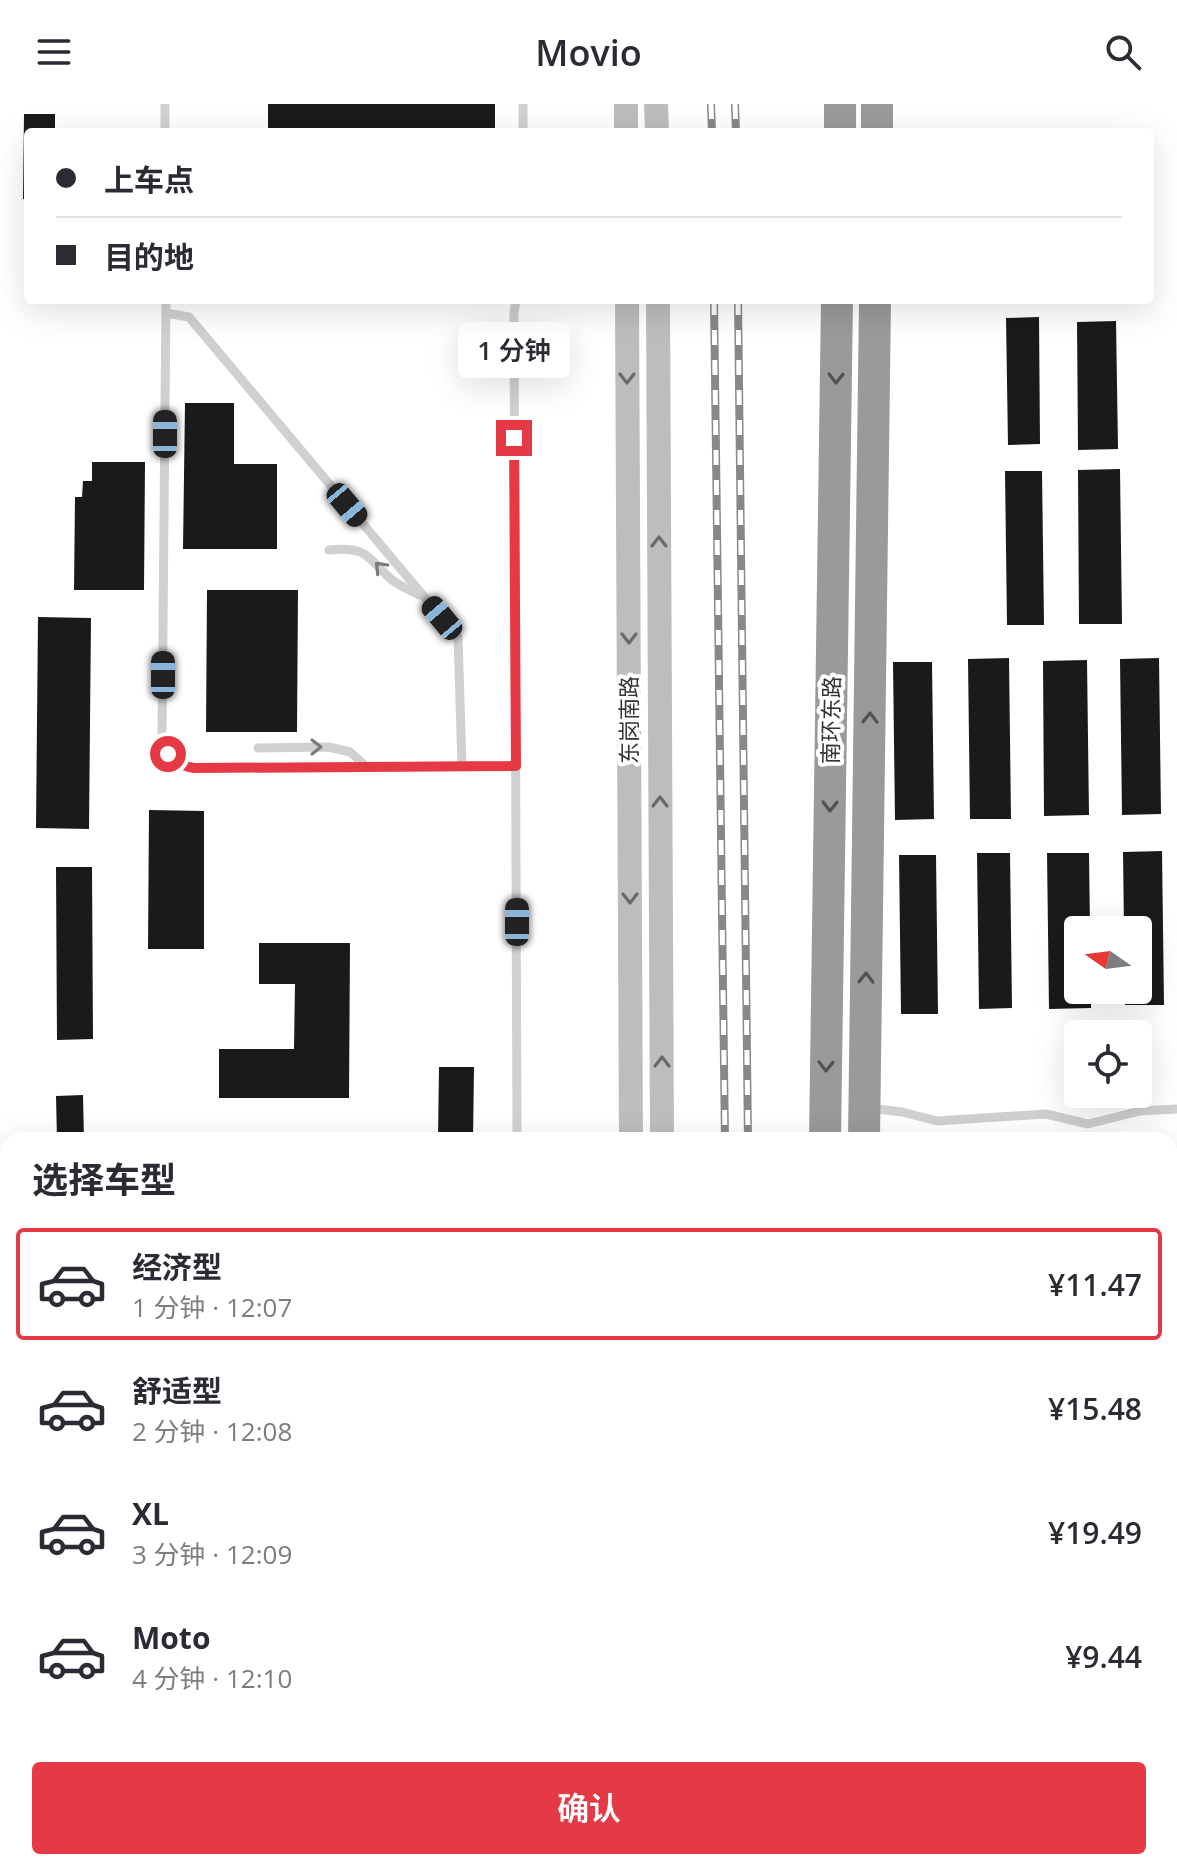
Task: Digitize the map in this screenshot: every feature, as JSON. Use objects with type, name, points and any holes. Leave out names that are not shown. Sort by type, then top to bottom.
[{"type":"highway","points":[[840,104],[840,128]]},
{"type":"highway","points":[[877,104],[877,128]]},
{"type":"highway","name":"南环东路","points":[[825,1132],[837,304]]},
{"type":"highway","name":"南环东路","points":[[864,1132],[875,304]]},
{"type":"highway","points":[[832,646],[871,646]]},
{"type":"street","points":[[626,104],[626,128]]},
{"type":"street","points":[[656,104],[657,128]]},
{"type":"street","name":"东岗南路","points":[[627,304],[631,1132]]},
{"type":"street","name":"东岗南路","points":[[658,304],[662,1132]]},
{"type":"lane","points":[[165,104],[165,128]]},
{"type":"lane","points":[[523,104],[523,128]]},
{"type":"lane","points":[[166,304],[162,736],[168,754],[175,762],[194,768],[516,766]]},
{"type":"lane","points":[[516,304],[517,1132]]},
{"type":"lane","points":[[166,313],[189,317],[458,637],[462,766]]},
{"type":"lane","points":[[329,550],[358,551],[371,557],[393,581],[426,599]]},
{"type":"lane","points":[[258,748],[329,747],[350,752],[367,767]]},
{"type":"lane","points":[[864,1108],[902,1112],[937,1121],[1046,1114],[1088,1124],[1140,1111],[1177,1109]]},
{"type":"building","points":[[268,104],[495,104],[495,128],[268,128]]},
{"type":"building","points":[[24,114],[55,114],[55,128],[24,128],[23,199]]},
{"type":"building","points":[[1039,317],[1040,444],[1008,445],[1006,318]]},
{"type":"building","points":[[1116,321],[1118,449],[1078,450],[1077,322]]},
{"type":"building","points":[[185,403],[234,403],[234,464],[277,464],[277,549],[183,549]]},
{"type":"building","points":[[92,462],[145,462],[144,590],[74,590],[75,497],[82,497],[83,481],[92,481]]},
{"type":"building","points":[[1120,469],[1122,624],[1079,624],[1078,470]]},
{"type":"building","points":[[1005,471],[1042,471],[1044,625],[1007,625]]},
{"type":"building","points":[[207,590],[298,590],[297,732],[206,732]]},
{"type":"building","points":[[38,617],[91,618],[89,829],[36,828]]},
{"type":"building","points":[[1009,658],[1011,819],[970,819],[968,659]]},
{"type":"building","points":[[1159,658],[1161,814],[1122,815],[1120,659]]},
{"type":"building","points":[[1087,660],[1089,815],[1044,816],[1043,661]]},
{"type":"building","points":[[893,662],[932,662],[934,819],[895,820]]},
{"type":"building","points":[[149,810],[204,811],[204,949],[148,949]]},
{"type":"building","points":[[1162,851],[1164,1005],[1125,1005],[1152,1004],[1152,916],[1124,916],[1123,852]]},
{"type":"building","points":[[977,853],[1010,853],[1012,1008],[979,1009]]},
{"type":"building","points":[[1047,853],[1089,853],[1090,916],[1064,916],[1064,1004],[1091,1004],[1091,1008],[1049,1009]]},
{"type":"building","points":[[899,855],[936,855],[938,1014],[901,1014]]},
{"type":"building","points":[[56,867],[92,867],[93,1039],[57,1040]]},
{"type":"building","points":[[259,943],[350,943],[349,1098],[219,1098],[219,1049],[294,1049],[295,984],[259,984]]},
{"type":"building","points":[[439,1067],[474,1067],[473,1132],[438,1132]]},
{"type":"building","points":[[83,1095],[84,1132],[57,1132],[56,1096]]},
{"type":"railway","points":[[711,104],[712,128]]},
{"type":"railway","points":[[735,104],[736,128]]},
{"type":"railway","points":[[714,304],[725,1132]]},
{"type":"railway","points":[[738,304],[748,1132]]},
{"type":"route","points":[[168,754],[175,762],[194,768],[516,766],[514,438]]}]
